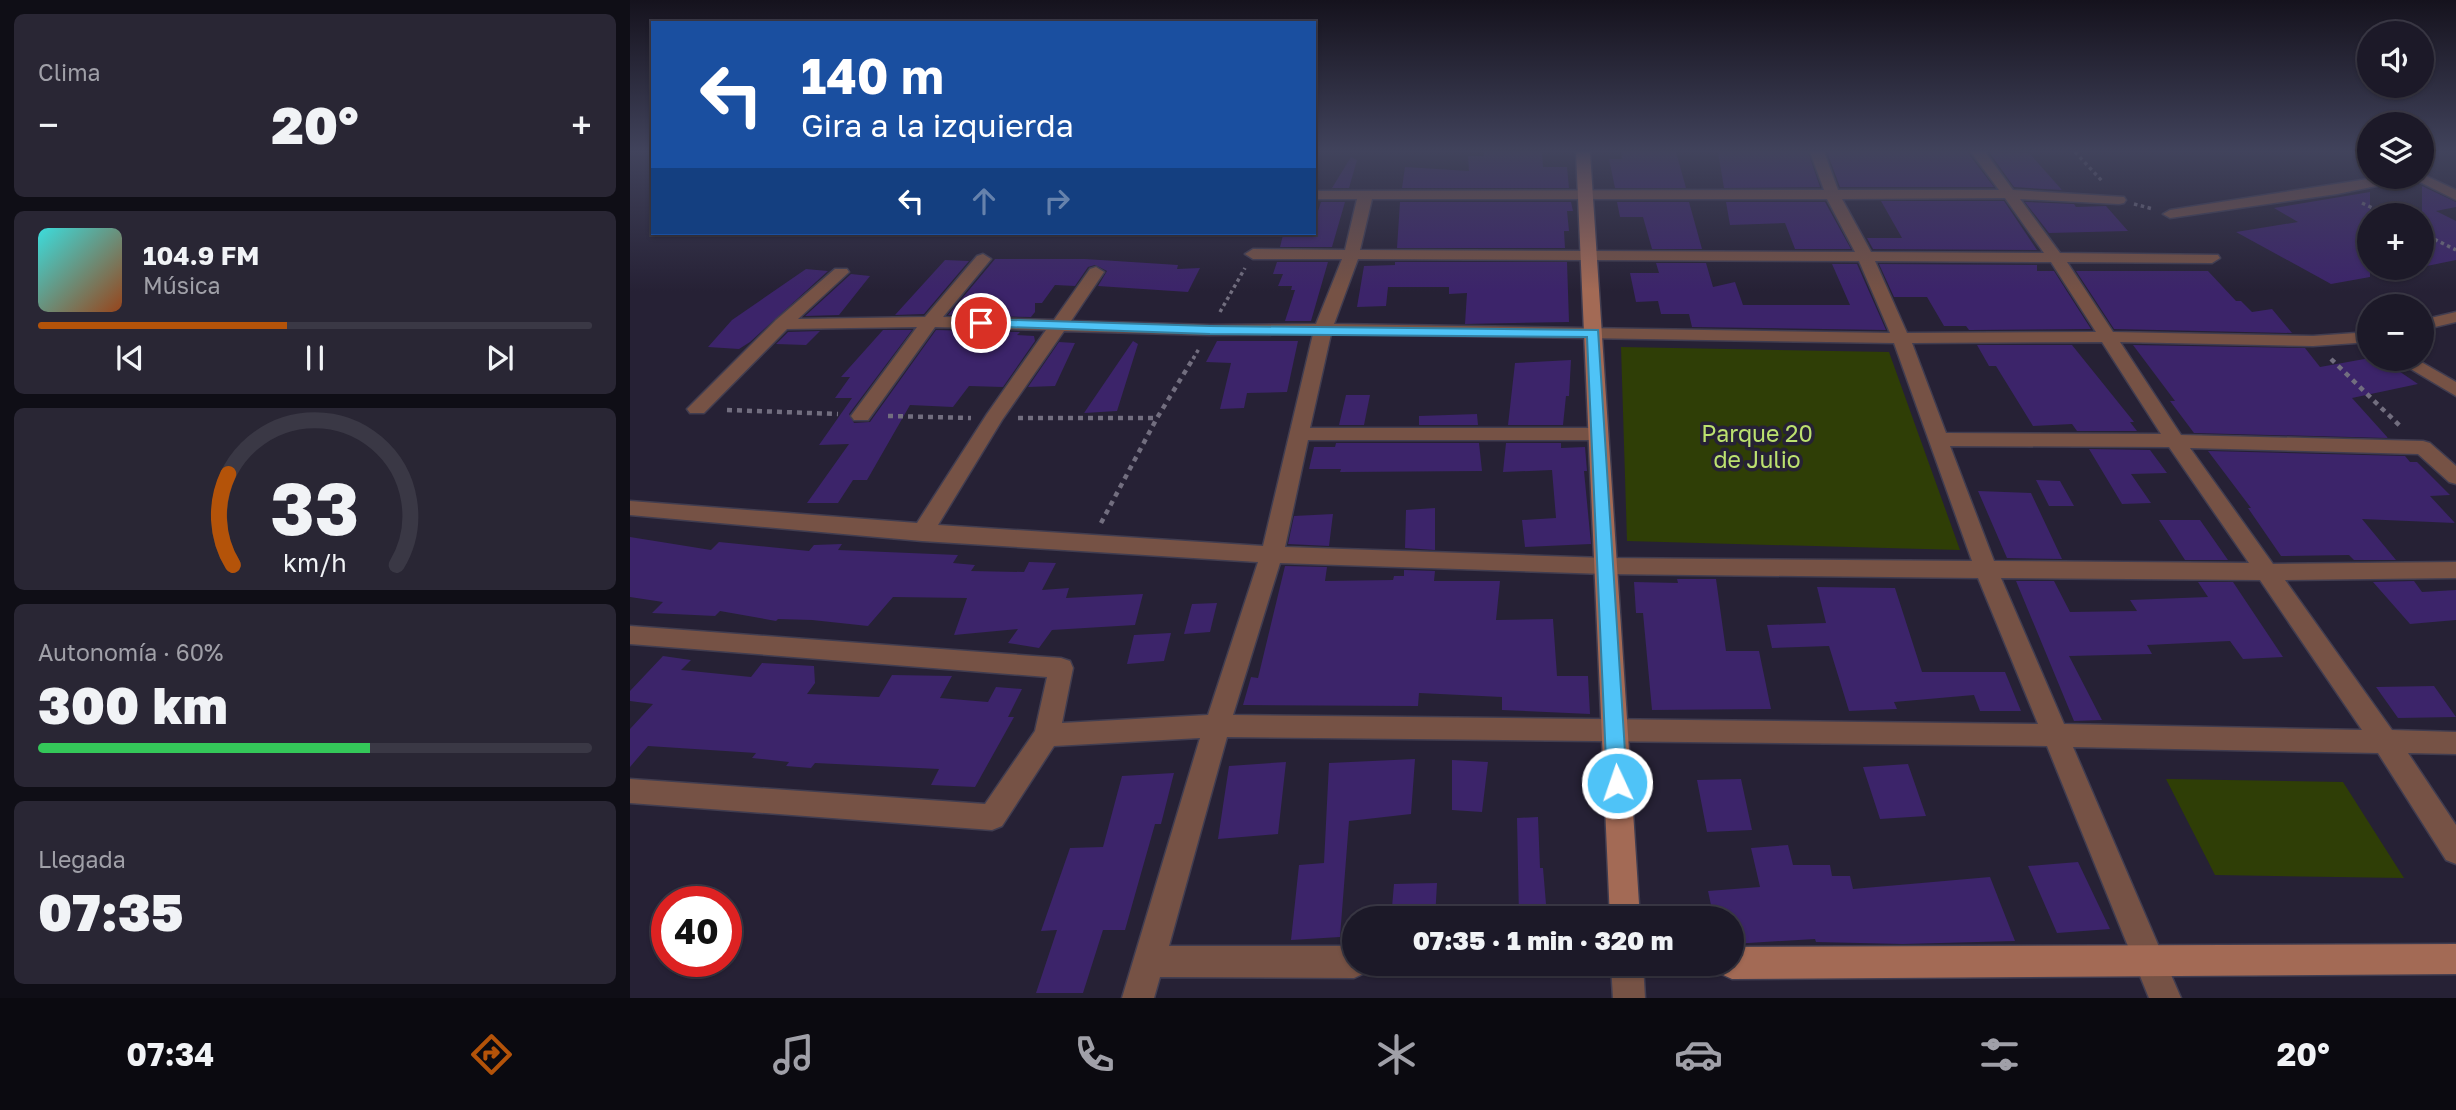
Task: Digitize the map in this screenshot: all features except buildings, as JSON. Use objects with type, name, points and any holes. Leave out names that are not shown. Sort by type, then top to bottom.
[{"type":"street","points":[[1138,998],[1217,726],[1272,555],[1323,329],[1351,256],[1365,199]]},
{"type":"street","points":[[1586,199],[1624,906]]},
{"type":"street","points":[[1834,199],[1866,258],[1901,338],[1986,569],[2165,998]]},
{"type":"street","points":[[2013,199],[2110,337],[2175,441],[2386,743],[2456,850]]},
{"type":"street","points":[[2093,199],[2119,200]]},
{"type":"street","points":[[2170,214],[2277,199]]},
{"type":"street","points":[[1253,254],[2212,258]]},
{"type":"street","points":[[861,416],[929,322],[983,259]]},
{"type":"street","points":[[697,409],[782,324],[841,272]]},
{"type":"street","points":[[922,533],[994,418],[1096,272]]},
{"type":"street","points":[[2434,322],[2456,317]]},
{"type":"street","points":[[782,324],[929,322],[1210,330],[1323,329],[1901,338],[2110,337],[2313,341],[2357,339]]},
{"type":"street","points":[[2424,371],[2456,390]]},
{"type":"street","points":[[1299,434],[1598,434]]},
{"type":"street","points":[[1939,439],[2175,441],[2423,448],[2456,477]]},
{"type":"street","points":[[630,509],[922,533],[1272,555],[1605,566],[2267,572],[2456,570]]},
{"type":"street","points":[[630,635],[1061,668],[1046,735],[992,817],[630,791]]},
{"type":"street","points":[[1046,735],[1217,726],[2057,735],[2456,743]]},
{"type":"street","points":[[1744,963],[2456,959]]},
{"type":"street","points":[[1148,961],[1342,962]]},
{"type":"street","points":[[1628,976],[1629,998]]},
{"type":"path","points":[[2434,239],[2456,250]]},
{"type":"path","points":[[1090,545],[1157,418],[1253,254]]},
{"type":"path","points":[[2313,341],[2423,448]]},
{"type":"path","points":[[697,409],[861,416],[1157,418]]},
{"type":"green space","name":"Parque 20 de Julio","points":[[1621,347],[1889,352],[1960,550],[1627,541]]},
{"type":"green space","points":[[2166,779],[2343,782],[2404,878],[2215,875]]},
{"type":"route","points":[[981,323],[1210,330],[1593,333],[1617,783]]}]
